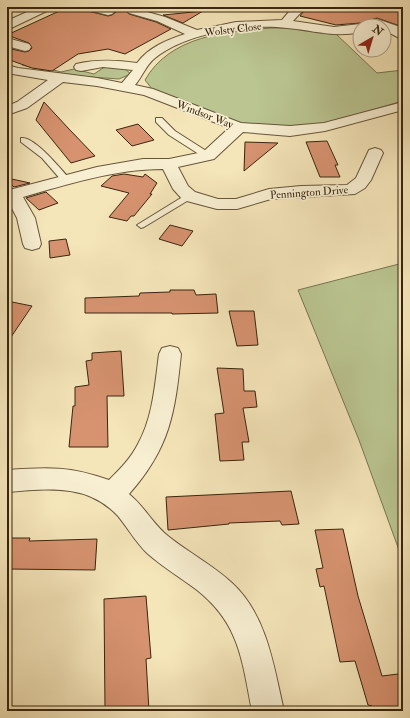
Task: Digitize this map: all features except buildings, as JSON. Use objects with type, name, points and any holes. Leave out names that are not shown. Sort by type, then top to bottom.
[{"type":"street","points":[[7,26],[47,7]]},
{"type":"street","points":[[88,7],[108,12]]},
{"type":"street","points":[[285,24],[292,14],[300,7]]},
{"type":"street","points":[[135,14],[168,22],[195,34]]},
{"type":"street","name":"Wolsty Close","points":[[126,86],[134,80],[139,67],[150,56],[161,48],[195,34],[244,26],[285,24],[334,30],[352,29]]},
{"type":"street","points":[[392,28],[403,36]]},
{"type":"street","points":[[7,42],[25,47]]},
{"type":"street","points":[[81,67],[93,64],[114,63],[139,67]]},
{"type":"street","name":"Windsor Way","points":[[7,69],[17,72],[126,86],[148,92],[239,127],[290,131],[325,128],[403,106]]},
{"type":"street","points":[[7,111],[22,105],[60,78]]},
{"type":"street","points":[[32,244],[28,220],[10,194],[97,172],[143,164],[170,164],[208,156],[239,127]]},
{"type":"street","name":"Pennington Drive","points":[[189,196],[217,204],[227,205],[249,201],[269,194],[301,191],[349,190],[356,188],[363,180],[377,152]]},
{"type":"street","points":[[170,164],[181,189],[189,196]]},
{"type":"street","points":[[112,495],[139,463],[153,440],[162,410],[170,354]]},
{"type":"street","points":[[7,481],[71,479],[84,481],[112,495],[126,507],[154,542],[209,582],[233,604],[244,621],[250,637],[268,711]]},
{"type":"lane","points":[[159,120],[172,132],[208,156]]},
{"type":"lane","points":[[24,140],[45,156],[65,179]]},
{"type":"lane","points":[[141,225],[189,196]]},
{"type":"green space","points":[[291,28],[336,34],[352,49],[352,58],[361,58],[377,73],[403,70],[403,101],[330,122],[301,126],[270,127],[233,122],[152,89],[145,80],[156,65],[169,54],[184,45],[218,34],[236,31]]},
{"type":"green space","points":[[24,62],[61,72],[74,69],[94,74],[106,66],[125,69],[131,74],[119,79],[62,75],[22,65]]},
{"type":"green space","points":[[403,263],[403,561],[359,440],[298,290]]}]
